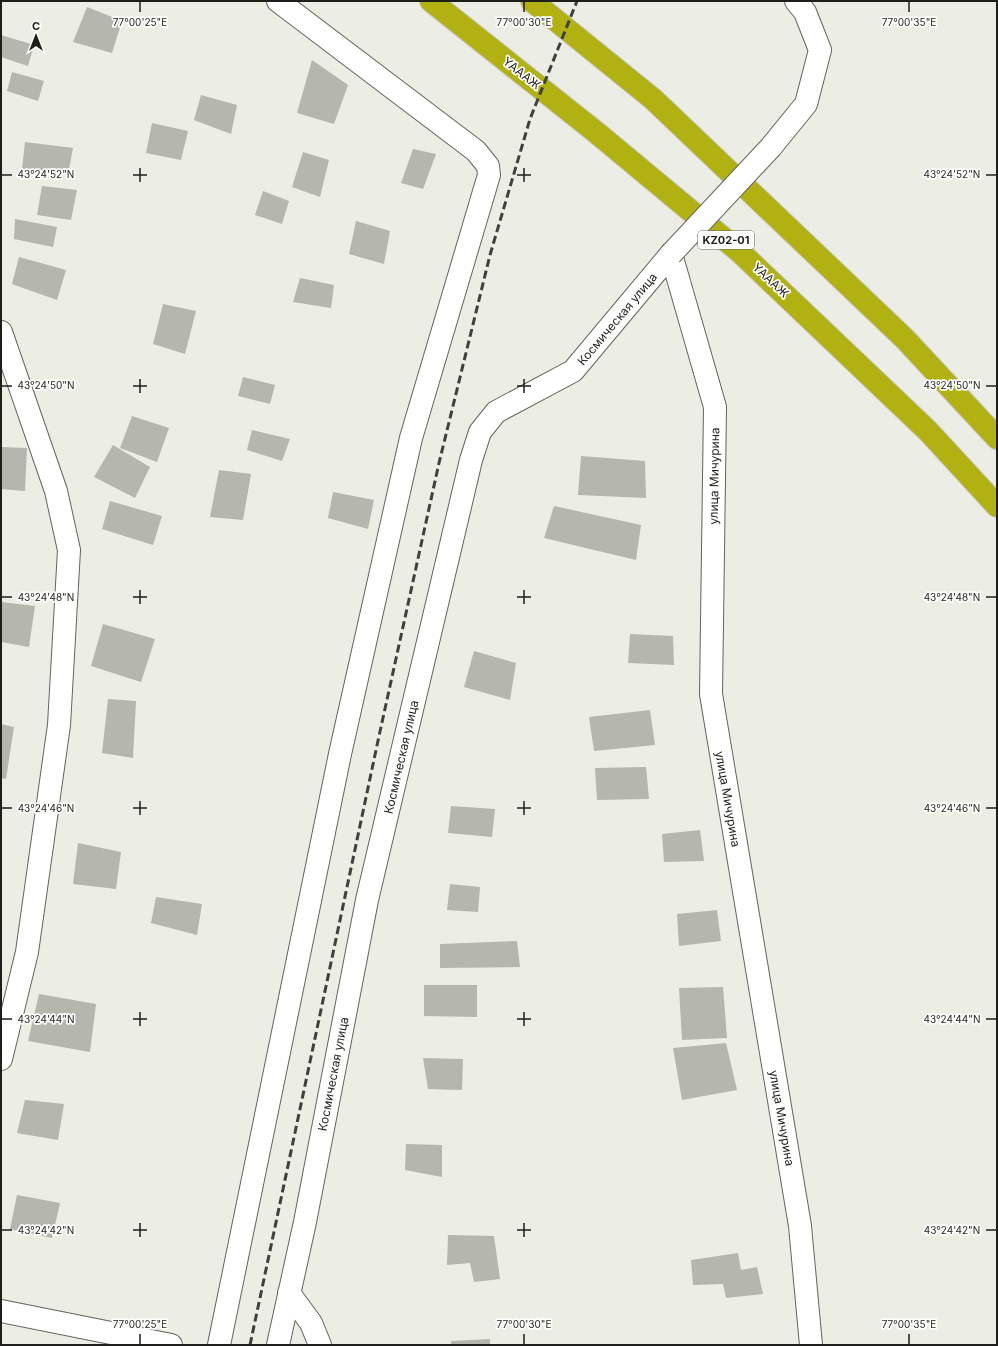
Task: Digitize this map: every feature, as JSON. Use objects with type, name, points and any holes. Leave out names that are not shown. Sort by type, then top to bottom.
[{"type":"highway","name":"ҮАААЖ","points":[[431,1],[597,133],[740,252],[928,431],[997,506]]},
{"type":"highway","points":[[532,1],[653,99],[905,339],[997,438]]},
{"type":"street","points":[[219,1345],[340,754],[411,438],[489,175],[488,166],[476,151],[278,1]]},
{"type":"street","name":"Космическая улица","points":[[278,1345],[305,1222],[367,900],[470,460],[480,432],[496,412],[573,371],[671,254],[771,146],[806,104],[820,50],[805,12],[796,1]]},
{"type":"street","name":"улица Мичурина","points":[[671,254],[715,407],[711,694],[800,1226],[811,1345]]},
{"type":"street","points":[[1,332],[56,491],[69,550],[59,725],[27,952],[1,1058]]},
{"type":"street","points":[[289,1293],[311,1323],[320,1345]]},
{"type":"street","points":[[1,1310],[171,1345]]},
{"type":"building","points":[[87,7],[122,21],[112,53],[73,42]]},
{"type":"building","points":[[1,35],[34,45],[28,66],[1,57]]},
{"type":"building","points":[[312,60],[348,85],[334,124],[297,113]]},
{"type":"building","points":[[12,72],[44,81],[38,101],[7,91]]},
{"type":"building","points":[[201,95],[237,105],[231,134],[194,120]]},
{"type":"building","points":[[152,123],[188,131],[181,160],[146,153]]},
{"type":"building","points":[[25,142],[73,148],[68,175],[22,169]]},
{"type":"building","points":[[413,149],[436,154],[423,189],[401,183]]},
{"type":"building","points":[[303,152],[329,160],[320,197],[292,187]]},
{"type":"building","points":[[42,186],[77,190],[71,220],[37,215]]},
{"type":"building","points":[[263,191],[289,201],[282,224],[255,215]]},
{"type":"building","points":[[15,219],[57,227],[53,247],[14,239]]},
{"type":"building","points":[[356,221],[390,231],[384,264],[349,254]]},
{"type":"building","points":[[19,257],[66,270],[57,300],[12,284]]},
{"type":"building","points":[[300,278],[334,285],[331,308],[293,302]]},
{"type":"building","points":[[163,304],[196,311],[185,354],[153,344]]},
{"type":"building","points":[[243,377],[275,385],[270,404],[238,396]]},
{"type":"building","points":[[132,416],[169,428],[157,462],[120,448]]},
{"type":"building","points":[[252,430],[290,439],[282,461],[247,450]]},
{"type":"building","points":[[113,445],[150,467],[135,498],[94,477]]},
{"type":"building","points":[[1,447],[27,448],[25,491],[1,489]]},
{"type":"building","points":[[581,456],[645,461],[646,498],[578,495]]},
{"type":"building","points":[[219,470],[251,474],[243,520],[210,517]]},
{"type":"building","points":[[333,492],[374,500],[368,529],[328,518]]},
{"type":"building","points":[[110,501],[162,516],[153,545],[102,529]]},
{"type":"building","points":[[554,506],[641,525],[636,560],[544,538]]},
{"type":"building","points":[[1,602],[35,606],[29,647],[1,642]]},
{"type":"building","points":[[103,624],[155,639],[141,682],[91,666]]},
{"type":"building","points":[[630,634],[673,636],[674,665],[628,663]]},
{"type":"building","points":[[474,651],[516,663],[510,700],[464,687]]},
{"type":"building","points":[[108,699],[136,701],[133,758],[102,753]]},
{"type":"building","points":[[650,710],[655,745],[594,751],[589,717]]},
{"type":"building","points":[[1,724],[14,727],[6,779],[1,778]]},
{"type":"building","points":[[646,767],[649,799],[597,800],[595,768]]},
{"type":"building","points":[[451,806],[495,809],[492,837],[448,833]]},
{"type":"building","points":[[700,830],[704,861],[664,862],[662,834]]},
{"type":"building","points":[[78,843],[121,852],[116,889],[73,884]]},
{"type":"building","points":[[450,884],[480,887],[478,912],[447,910]]},
{"type":"building","points":[[156,897],[202,904],[197,935],[151,923]]},
{"type":"building","points":[[717,910],[721,941],[679,946],[677,914]]},
{"type":"building","points":[[517,941],[520,967],[440,968],[440,944]]},
{"type":"building","points":[[424,985],[477,985],[477,1017],[424,1016]]},
{"type":"building","points":[[723,987],[727,1038],[682,1040],[679,988]]},
{"type":"building","points":[[39,994],[96,1004],[90,1052],[28,1041]]},
{"type":"building","points":[[726,1043],[737,1090],[682,1100],[673,1048]]},
{"type":"building","points":[[423,1058],[463,1059],[462,1090],[428,1089]]},
{"type":"building","points":[[25,1100],[64,1104],[58,1140],[17,1133]]},
{"type":"building","points":[[406,1144],[442,1145],[442,1177],[405,1170]]},
{"type":"building","points":[[17,1195],[60,1203],[52,1238],[10,1229]]},
{"type":"building","points":[[448,1235],[494,1236],[500,1279],[474,1282],[470,1263],[447,1265]]},
{"type":"building","points":[[738,1253],[741,1270],[757,1267],[763,1294],[726,1298],[723,1284],[693,1285],[691,1260]]},
{"type":"building","points":[[490,1339],[490,1345],[451,1345],[451,1341]]},
{"type":"railway","points":[[250,1345],[379,736],[439,463],[490,255],[530,119],[577,1]]}]
